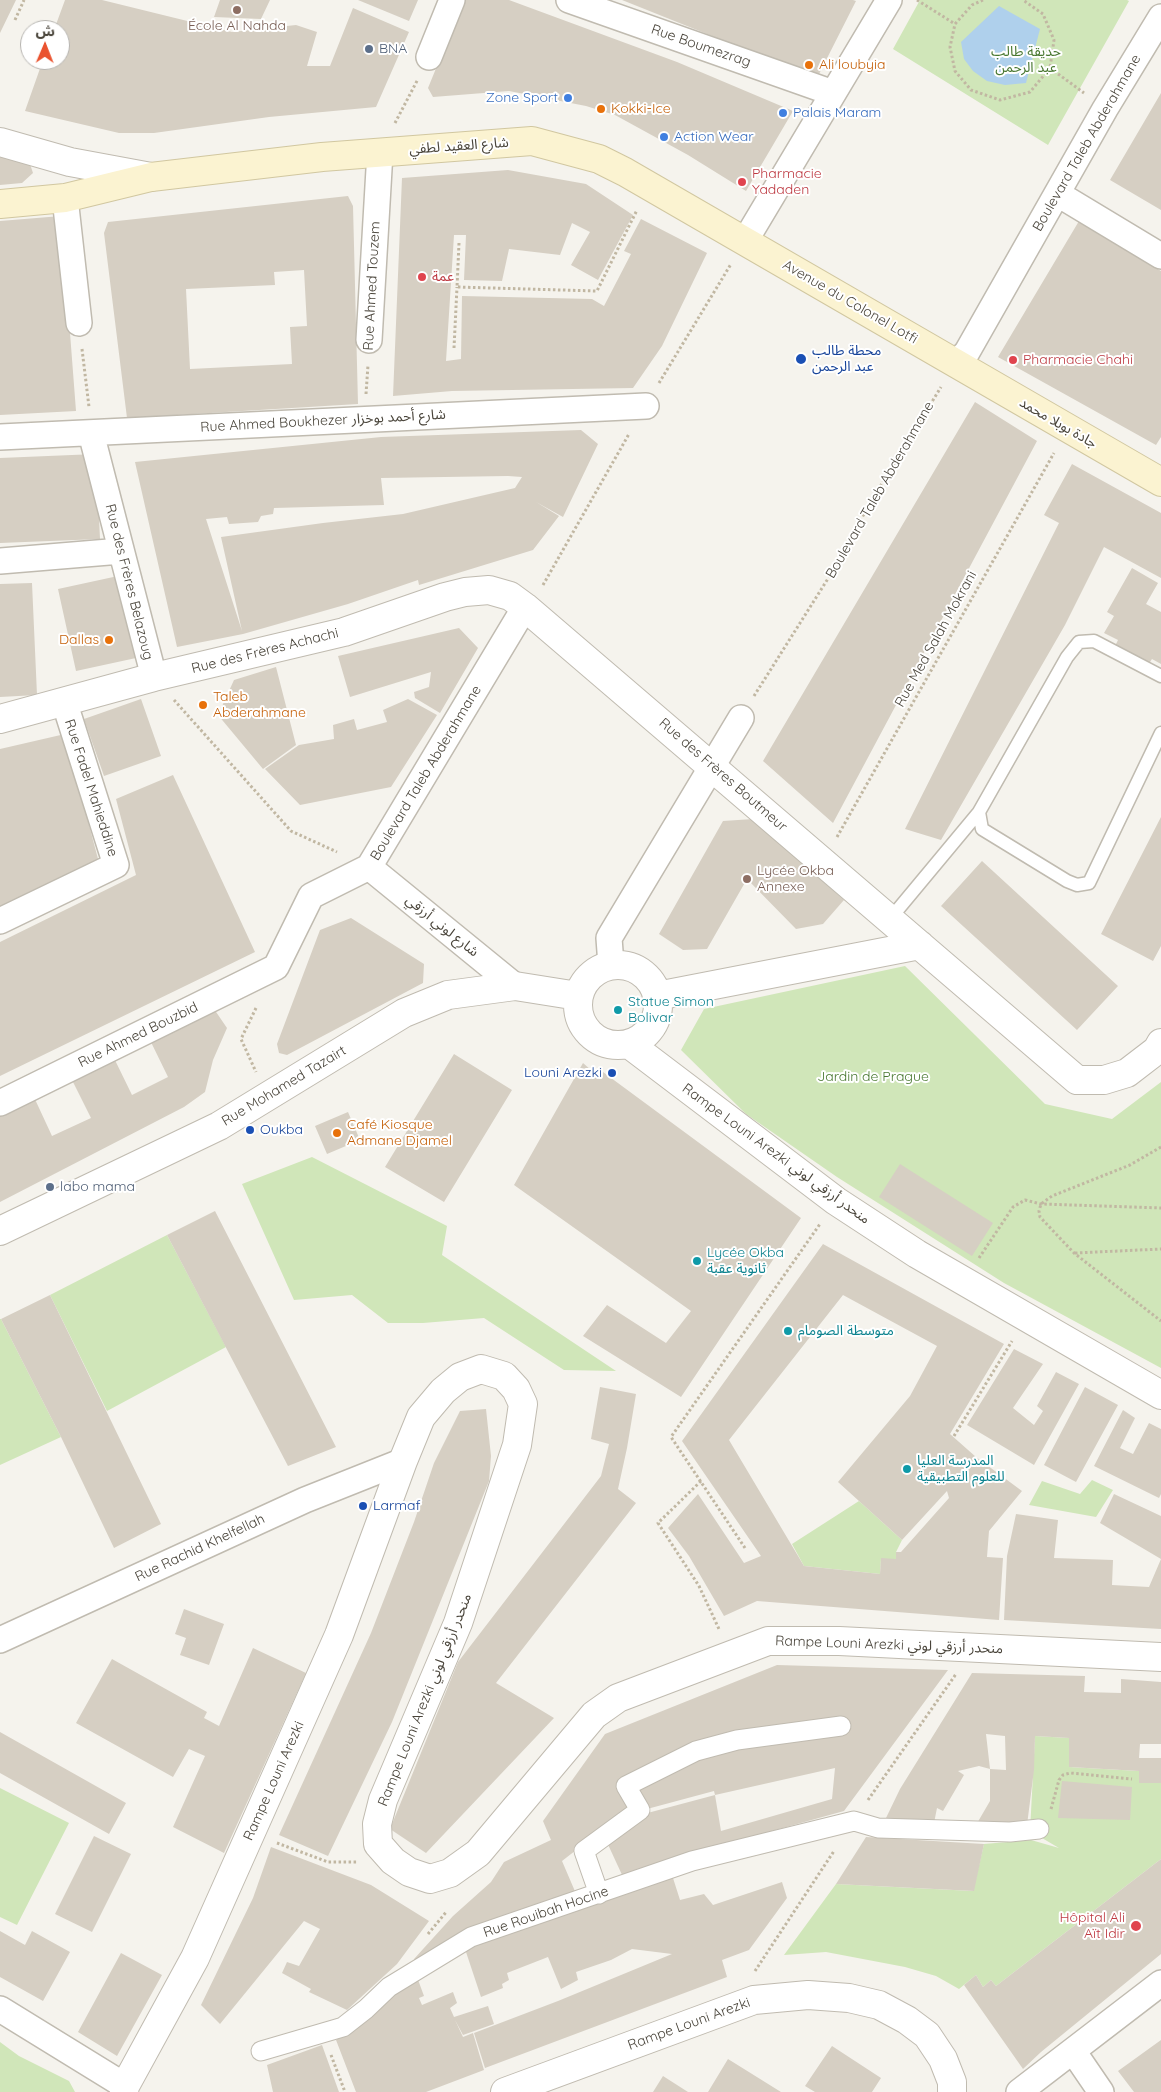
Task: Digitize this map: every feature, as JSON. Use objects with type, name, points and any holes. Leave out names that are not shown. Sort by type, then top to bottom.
[{"type":"main road","name":"شارع العقيد لطفي","points":[[151,177],[380,152],[532,140],[599,160],[650,185],[745,241]]},
{"type":"main road","points":[[0,204],[65,198],[151,177]]},
{"type":"main road","name":"Avenue du Colonel Lotfi","points":[[745,241],[956,363]]},
{"type":"main road","name":"جادة بوبلا محمد","points":[[956,363],[1060,424],[1160,478]]},
{"type":"street","points":[[429,58],[452,0]]},
{"type":"street","name":"Rue Boumezrag","points":[[569,0],[833,93]]},
{"type":"street","points":[[745,241],[889,0]]},
{"type":"street","name":"Boulevard Taleb Abderahmane","points":[[956,363],[967,352],[1105,109],[1161,17]]},
{"type":"street","points":[[0,142],[70,162],[151,177]]},
{"type":"street","name":"Rue Ahmed Touzem","points":[[369,340],[380,152]]},
{"type":"street","points":[[1058,194],[1161,256]]},
{"type":"street","points":[[65,198],[79,323]]},
{"type":"street","name":"Rue Ahmed Boukhezer شارع أحمد بوخزار","points":[[0,437],[646,406]]},
{"type":"street","name":"Rue des Frères Belazoug","points":[[91,433],[154,677]]},
{"type":"street","points":[[0,562],[121,550]]},
{"type":"street","name":"Rue des Frères Achachi","points":[[0,719],[154,677],[344,632],[465,592],[489,590],[510,596],[525,607]]},
{"type":"street","name":"Boulevard Taleb Abderahmane","points":[[276,967],[311,896],[369,867],[525,607]]},
{"type":"street","name":"Rue des Frères Boutmeur","points":[[525,607],[712,765],[920,945]]},
{"type":"street","name":"Rue Fadel Mahieddine","points":[[0,921],[116,865],[64,701]]},
{"type":"street","points":[[612,965],[608,938],[740,718]]},
{"type":"street","name":"شارع لوني أرزقي","points":[[369,867],[515,986]]},
{"type":"street","points":[[657,996],[920,945],[1076,1080],[1104,1080],[1127,1073],[1157,1050],[1161,1043]]},
{"type":"street","points":[[612,965],[624,965],[635,968],[653,985],[657,996],[658,1007],[651,1028],[644,1036],[628,1044],[614,1045],[599,1041],[588,1032],[580,1020],[577,1008],[578,996],[586,979],[594,972],[612,965]]},
{"type":"street","name":"Rue Ahmed Bouzbid","points":[[0,1103],[276,967]]},
{"type":"street","name":"Rue Mohamed Tazairt","points":[[0,1231],[219,1126],[404,1013],[448,995],[515,986],[578,996]]},
{"type":"street","name":"Rampe Louni Arezki منحدر أرزقي لوني","points":[[628,1044],[836,1201],[961,1280],[1161,1395]]},
{"type":"street","name":"Rampe Louni Arezki منحدر أرزقي لوني","points":[[403,1461],[421,1417],[443,1392],[460,1377],[481,1369],[504,1376],[516,1389],[523,1404],[517,1445],[458,1623],[384,1800],[377,1824],[378,1844],[393,1861],[408,1872],[430,1880],[450,1873],[478,1853],[594,1715],[618,1698],[768,1641],[830,1641],[1161,1657]]},
{"type":"street","name":"Rue Rachid Khelfellah","points":[[0,1640],[305,1500],[403,1461]]},
{"type":"street","name":"Rampe Louni Arezki","points":[[124,2089],[195,1958],[339,1635],[403,1461]]},
{"type":"street","points":[[599,1894],[584,1851],[640,1810],[626,1786],[704,1749],[737,1740],[840,1726]]},
{"type":"street","name":"Rue Rouibah Hocine","points":[[261,2051],[343,2027],[366,2009],[389,1987],[471,1937],[692,1861],[854,1820],[878,1828],[1010,1832],[1039,1829]]},
{"type":"street","points":[[1019,2092],[1161,1983]]},
{"type":"street","name":"Rampe Louni Arezki","points":[[506,2092],[754,2000],[808,1995],[849,1998],[879,2005],[907,2020],[927,2035],[943,2059],[952,2082],[952,2092]]},
{"type":"street","points":[[0,2009],[124,2089]]},
{"type":"street","points":[[1073,2051],[1101,2092]]},
{"type":"lane","points":[[890,918],[979,812],[1067,657],[1079,642],[1094,641],[1161,676]]},
{"type":"lane","points":[[979,812],[982,829],[1067,882],[1077,885],[1089,883],[1161,733]]},
{"type":"path","points":[[15,20],[24,0]]},
{"type":"path","points":[[917,0],[955,24]]},
{"type":"path","points":[[983,0],[972,5],[955,24],[950,47],[956,71],[971,90],[1000,100],[1030,92],[1050,68],[1054,40],[1043,14],[1022,0]]},
{"type":"path","points":[[380,152],[429,58]]},
{"type":"path","points":[[1050,68],[1105,109]]},
{"type":"path","points":[[457,287],[597,291],[650,185]]},
{"type":"path","points":[[454,348],[460,244]]},
{"type":"path","points":[[79,323],[91,433]]},
{"type":"path","name":"Rue Ahmed Touzem","points":[[364,419],[369,340]]},
{"type":"path","name":"Boulevard Taleb Abderahmane","points":[[740,718],[841,558],[867,508],[956,363]]},
{"type":"path","name":"Rue Med Salah Mokrani","points":[[824,862],[1057,447],[1060,424]]},
{"type":"path","name":"Rue des Frères Belazoug","points":[[154,677],[291,832],[369,867]]},
{"type":"path","points":[[256,1007],[241,1040],[268,1096]]},
{"type":"path","points":[[1161,1147],[1136,1162],[1052,1196],[1041,1204],[1039,1211],[1040,1217],[1074,1253],[1161,1321]]},
{"type":"path","points":[[961,1280],[974,1265],[1013,1207],[1025,1200],[1041,1204],[1161,1208]]},
{"type":"path","points":[[745,1548],[671,1437],[836,1201]]},
{"type":"path","points":[[1074,1253],[1161,1249]]},
{"type":"path","points":[[954,1436],[1026,1317]]},
{"type":"path","points":[[700,1481],[658,1523],[699,1586],[731,1654]]},
{"type":"path","points":[[1039,1829],[1045,1827],[1059,1780],[1063,1775],[1070,1773],[1132,1779]]},
{"type":"path","points":[[250,1833],[328,1862],[364,1862]]},
{"type":"path","points":[[323,2033],[345,2092]]},
{"type":"green space","name":"حديقة طالب عبد الرحمن","points":[[920,0],[1129,1],[1048,145],[893,49]]},
{"type":"green space","name":"Jardin de Prague","points":[[905,966],[1045,1104],[1112,1119],[1161,1082],[1161,1368],[1004,1283],[837,1177],[746,1114],[681,1050],[704,1009]]},
{"type":"green space","points":[[312,1157],[447,1226],[442,1255],[616,1371],[564,1370],[484,1318],[423,1323],[388,1323],[352,1295],[294,1300],[242,1184]]},
{"type":"green space","points":[[167,1235],[226,1347],[107,1411],[50,1295]]},
{"type":"green space","points":[[0,1319],[61,1437],[0,1465]]},
{"type":"green space","points":[[1092,1480],[1113,1490],[1096,1517],[1029,1505],[1042,1481],[1080,1494]]},
{"type":"green space","points":[[859,1501],[902,1540],[896,1552],[896,1559],[881,1559],[880,1574],[804,1566],[792,1544]]},
{"type":"green space","points":[[1035,1736],[1069,1738],[1069,1767],[1139,1771],[1161,1783],[1161,1859],[996,1986],[991,1980],[983,1987],[976,1975],[959,1989],[936,1976],[905,1967],[826,1952],[784,1955],[836,1884],[973,1891],[984,1844],[1031,1840],[1059,1848],[1030,1831]]},
{"type":"green space","points":[[0,1788],[69,1823],[17,1925],[0,1917]]},
{"type":"green space","points":[[0,2042],[19,2056],[69,2081],[75,2092],[0,2092]]},
{"type":"water","points":[[999,6],[1040,29],[1026,83],[1005,85],[987,81],[973,71],[964,59],[961,42]]},
{"type":"building","points":[[0,0],[16,0],[0,33]]},
{"type":"building","points":[[65,0],[102,0],[232,32],[296,25],[317,32],[307,66],[330,66],[353,8],[409,32],[376,107],[269,117],[154,133],[119,133],[25,111],[39,70],[70,70],[70,20],[58,20]]},
{"type":"building","points":[[220,0],[270,0],[261,19],[214,17]]},
{"type":"building","points":[[358,0],[418,0],[409,21]]},
{"type":"building","points":[[464,0],[509,0],[677,62],[793,111],[746,191],[688,155],[615,115],[586,106],[509,91],[433,97],[428,88]]},
{"type":"building","points":[[622,0],[853,0],[856,1],[817,78]]},
{"type":"building","points":[[1161,93],[1161,210],[1110,180]]},
{"type":"building","points":[[0,157],[30,164],[33,173],[22,183],[0,185]]},
{"type":"building","points":[[508,170],[586,184],[633,215],[598,280],[571,265],[590,232],[572,223],[560,255],[509,249],[502,281],[464,280],[466,235],[454,235],[446,361],[461,359],[462,296],[592,299],[604,306],[631,254],[624,251],[641,219],[707,253],[662,346],[633,388],[452,391],[393,396],[402,178]]},
{"type":"building","points":[[348,196],[353,206],[358,404],[127,418],[104,233],[108,222]],"holes":[[[304,270],[307,326],[290,327],[292,364],[190,369],[186,289],[275,285],[274,272]]]},
{"type":"building","points":[[61,216],[76,411],[0,415],[0,221]]},
{"type":"building","points":[[1079,221],[1161,271],[1161,437],[1156,445],[998,357]]},
{"type":"building","points":[[975,402],[1037,441],[833,823],[763,761]]},
{"type":"building","points":[[581,430],[598,444],[563,517],[536,502],[559,516],[533,550],[419,585],[418,580],[348,604],[243,634],[177,647],[135,462],[381,437]],"holes":[[[522,477],[515,488],[403,514],[221,537],[242,631],[206,519],[227,517],[229,524],[258,522],[261,516],[273,514],[274,508],[384,505],[381,478]]]},
{"type":"building","points":[[96,454],[100,539],[0,543],[0,458]]},
{"type":"building","points":[[1072,464],[1161,513],[1161,578],[1104,547],[1065,625],[941,840],[905,829],[1059,523],[1044,515]]},
{"type":"building","points":[[1132,568],[1158,583],[1146,604],[1161,612],[1161,664],[1152,659],[1148,665],[1115,646],[1118,640],[1104,633],[1114,616],[1107,612]]},
{"type":"building","points":[[118,576],[136,658],[76,671],[58,589]]},
{"type":"building","points":[[32,583],[37,695],[0,697],[0,584]]},
{"type":"building","points":[[459,628],[478,648],[440,713],[415,698],[414,692],[429,687],[431,672],[350,697],[338,656]]},
{"type":"building","points":[[276,667],[296,745],[263,769],[218,715],[234,680]]},
{"type":"building","points":[[141,699],[161,756],[104,776],[84,719]]},
{"type":"building","points":[[408,699],[437,715],[391,787],[300,805],[265,769],[299,745],[334,739],[333,725],[354,719],[357,730],[387,722],[383,710]]},
{"type":"building","points":[[65,734],[98,859],[0,907],[0,749]]},
{"type":"building","points":[[173,775],[255,952],[0,1076],[0,942],[136,875],[116,799]]},
{"type":"building","points":[[1161,817],[1161,946],[1153,961],[1101,934]]},
{"type":"building","points":[[753,819],[844,900],[823,924],[796,929],[747,879],[707,949],[683,950],[659,934],[723,821]]},
{"type":"building","points":[[982,861],[1118,986],[1077,1030],[941,906]]},
{"type":"building","points":[[351,918],[424,964],[423,983],[287,1055],[279,1053],[277,1044],[320,930]]},
{"type":"building","points":[[212,1006],[227,1028],[213,1060],[205,1092],[184,1107],[0,1202],[0,1110],[33,1095],[52,1136],[91,1118],[70,1076],[112,1054],[132,1095],[168,1077],[148,1036]]},
{"type":"building","points":[[454,1054],[512,1090],[444,1202],[385,1167]]},
{"type":"building","name":"Lycée Okba ثانوية عقبة","points":[[583,1063],[599,1077],[603,1072],[801,1218],[681,1397],[583,1336],[607,1305],[666,1343],[691,1311],[514,1185]]},
{"type":"building","name":"Café Kiosque Admane Djamel","points":[[348,1112],[360,1140],[327,1154],[315,1126]]},
{"type":"building","points":[[900,1164],[993,1223],[972,1256],[879,1197]]},
{"type":"building","points":[[215,1211],[336,1447],[288,1466],[167,1235]]},
{"type":"building","points":[[823,1244],[1004,1344],[950,1434],[976,1457],[1022,1491],[989,1531],[987,1557],[1003,1558],[999,1620],[757,1601],[724,1616],[689,1556],[668,1528],[698,1494],[744,1563],[761,1556],[682,1441]],"holes":[[[843,1295],[937,1346],[910,1396],[838,1482],[902,1540],[947,1491],[949,1498],[901,1552],[896,1552],[896,1559],[881,1558],[880,1574],[804,1566],[729,1440]]]},
{"type":"building","points":[[50,1295],[161,1524],[114,1548],[61,1437],[1,1319]]},
{"type":"building","points":[[1014,1349],[1043,1364],[1013,1408],[1034,1425],[1043,1411],[1037,1406],[1056,1372],[1079,1384],[1034,1465],[967,1425]]},
{"type":"building","points":[[600,1387],[636,1394],[618,1489],[636,1503],[496,1683],[554,1718],[426,1853],[390,1829],[458,1662],[601,1476],[609,1444],[591,1439]]},
{"type":"building","points":[[1085,1387],[1118,1405],[1076,1482],[1044,1465]]},
{"type":"building","points":[[486,1409],[491,1456],[489,1481],[392,1722],[328,1856],[279,1835],[371,1633],[414,1522],[434,1463],[460,1411]]},
{"type":"building","points":[[1123,1410],[1135,1418],[1120,1448],[1133,1454],[1149,1423],[1161,1429],[1161,1494],[1159,1498],[1094,1466]]},
{"type":"building","points":[[1114,1494],[1161,1516],[1161,1559],[1100,1523]]},
{"type":"building","points":[[1016,1514],[1058,1520],[1054,1558],[1113,1560],[1112,1585],[1149,1587],[1161,1559],[1161,1629],[1004,1620],[1007,1556]]},
{"type":"building","points":[[184,1609],[224,1624],[209,1665],[180,1655],[186,1638],[175,1634]]},
{"type":"building","points":[[253,1648],[306,1673],[224,1853],[173,1827],[205,1756],[189,1749],[173,1777],[76,1723],[112,1659],[207,1712],[204,1718],[219,1726]]},
{"type":"building","points":[[777,1665],[948,1670],[844,1811],[653,1864],[623,1877],[605,1838],[640,1815],[715,1795],[714,1791],[647,1809],[632,1783],[775,1730],[619,1786],[634,1805],[562,1861],[577,1896],[417,1965],[414,1959],[453,1916],[491,1882],[504,1862],[551,1840],[543,1821],[605,1734]],"holes":[[[835,1768],[832,1799],[721,1831],[715,1795]]]},
{"type":"building","points":[[972,1673],[1085,1676],[1084,1692],[1121,1693],[1121,1679],[1161,1682],[1161,1744],[1140,1744],[1139,1758],[1161,1758],[1161,1783],[1139,1783],[1139,1771],[1069,1767],[1069,1738],[1035,1736],[1034,1770],[1027,1825],[976,1825],[990,1801],[990,1769],[979,1766],[958,1771],[964,1775],[943,1811],[937,1808],[934,1823],[886,1818],[900,1789]],"holes":[[[986,1734],[1005,1736],[1006,1770],[990,1769]]]},
{"type":"building","points":[[0,1732],[126,1803],[109,1834],[0,1773]]},
{"type":"building","points":[[1062,1781],[1132,1787],[1130,1820],[1058,1818]]},
{"type":"building","points":[[94,1836],[131,1854],[92,1932],[55,1914]]},
{"type":"building","points":[[866,1837],[984,1844],[974,1891],[836,1884]]},
{"type":"building","points":[[271,1847],[371,1885],[429,1921],[397,1964],[347,2010],[309,1992],[311,1989],[282,1973],[287,1962],[299,1966],[320,1929],[304,1921],[220,2024],[201,2005],[253,1898]]},
{"type":"building","name":"Hôpital Ali Aït Idir","points":[[1161,1859],[1161,1954],[1041,2052],[1023,2069],[964,1985],[976,1975],[983,1987],[991,1980],[996,1986]]},
{"type":"building","points":[[673,1878],[680,1900],[704,1894],[713,1905],[782,1882],[787,1898],[749,1950],[722,1960],[727,1977],[485,2068],[474,2033],[672,1954],[632,1949],[611,1960],[576,1972],[578,1980],[561,1989],[548,1957],[507,1973],[509,1980],[502,1984],[503,1988],[481,1997],[463,1943]]},
{"type":"building","points":[[0,1931],[25,1945],[32,1931],[70,1952],[43,2001],[0,1977]]},
{"type":"building","points":[[121,1953],[162,1975],[117,2056],[78,2032]]},
{"type":"building","points":[[417,1977],[424,1996],[419,1998],[422,2005],[453,1992],[457,2003],[450,2008],[454,2017],[488,2006],[494,2024],[463,2035],[455,2020],[463,2037],[473,2033],[484,2070],[426,2092],[356,2092],[336,2040]]},
{"type":"building","points":[[1161,2040],[1161,2092],[1134,2092],[1118,2071]]},
{"type":"building","points":[[322,2045],[339,2092],[273,2092],[267,2065]]},
{"type":"building","points":[[832,2046],[881,2078],[872,2092],[815,2092],[805,2086]]},
{"type":"building","points":[[728,2059],[781,2092],[708,2092]]},
{"type":"building","points":[[663,2076],[688,2092],[653,2092]]},
{"type":"place","name":"École Al Nahda","points":[[237,10]]},
{"type":"place","name":"BNA","points":[[369,49]]},
{"type":"place","name":"Ali loubyia","points":[[809,65]]},
{"type":"place","name":"Zone Sport","points":[[568,98]]},
{"type":"place","name":"Kokki-Ice","points":[[601,109]]},
{"type":"place","name":"Palais Maram","points":[[783,113]]},
{"type":"place","name":"Action Wear","points":[[664,137]]},
{"type":"place","name":"Pharmacie Yadaden","points":[[742,182]]},
{"type":"place","name":"عمة","points":[[422,277]]},
{"type":"place","name":"محطة طالب عبد الرحمن","points":[[801,359]]},
{"type":"place","name":"Pharmacie Chahi","points":[[1013,360]]},
{"type":"place","name":"Dallas","points":[[109,640]]},
{"type":"place","name":"Taleb Abderahmane","points":[[203,705]]},
{"type":"place","name":"Lycée Okba Annexe","points":[[747,879]]},
{"type":"place","name":"Statue Simon Bolivar","points":[[618,1010]]},
{"type":"place","name":"Louni Arezki","points":[[612,1073]]},
{"type":"place","name":"Oukba","points":[[250,1130]]},
{"type":"place","name":"Café Kiosque Admane Djamel","points":[[337,1133]]},
{"type":"place","name":"labo mama","points":[[50,1187]]},
{"type":"place","name":"Lycée Okba ثانوية عقبة","points":[[697,1261]]},
{"type":"place","name":"متوسطة الصومام","points":[[788,1331]]},
{"type":"place","name":"المدرسة العليا للعلوم التطبيقية","points":[[907,1469]]},
{"type":"place","name":"Larmaf","points":[[363,1506]]},
{"type":"place","name":"Hôpital Ali Aït Idir","points":[[1136,1926]]}]
